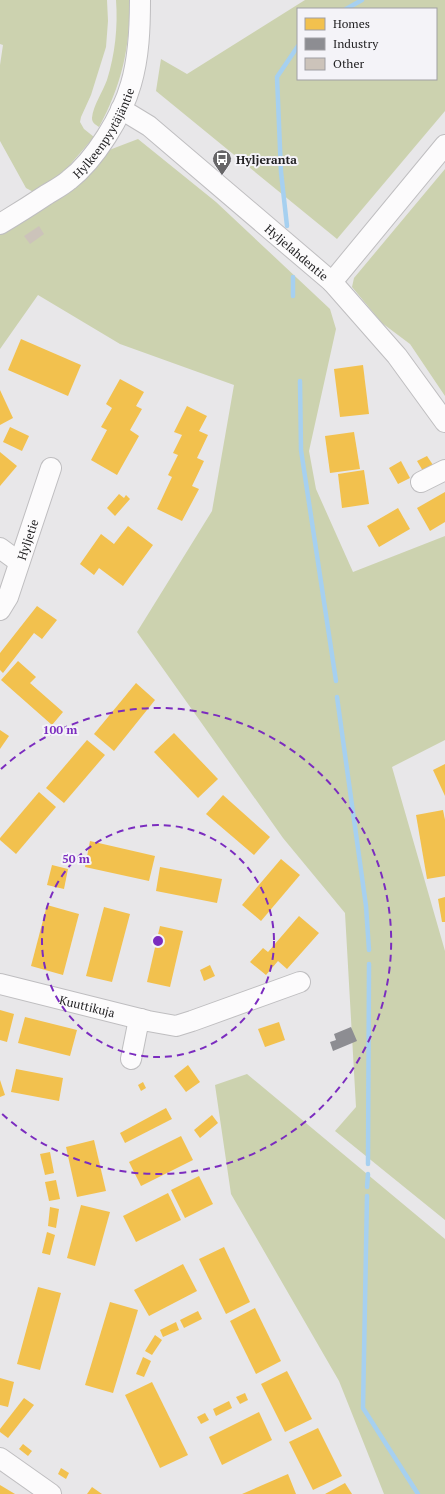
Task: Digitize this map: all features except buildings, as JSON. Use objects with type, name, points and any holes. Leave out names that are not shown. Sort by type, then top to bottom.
[{"type":"street","name":"Hylkeenpyytäjäntie","points":[[0,224],[69,180],[91,160],[105,138],[121,109],[131,85],[137,55],[140,0]]},
{"type":"street","name":"Hyljelahdentie","points":[[121,109],[149,126],[332,282],[397,356],[445,422]]},
{"type":"street","points":[[332,282],[445,145]]},
{"type":"street","name":"Hyljetie","points":[[0,610],[8,597],[51,468]]},
{"type":"street","points":[[421,482],[445,470]]},
{"type":"street","points":[[0,548],[19,562]]},
{"type":"street","name":"Kuuttikuja","points":[[0,984],[141,1019],[176,1026],[300,982]]},
{"type":"street","points":[[131,1059],[137,1029],[141,1019]]},
{"type":"street","points":[[0,1458],[46,1493]]},
{"type":"green space","points":[[0,0],[107,0],[108,21],[106,47],[91,95],[80,122],[84,129],[94,137],[68,167],[37,194],[26,188],[0,141],[0,65],[3,45],[0,44]]},
{"type":"green space","points":[[116,0],[129,0],[126,50],[119,81],[107,112],[99,127],[93,122],[92,118],[96,104],[107,80],[112,60],[116,30]]},
{"type":"green space","points":[[305,0],[445,0],[445,111],[337,239],[156,91],[161,59],[187,74]]},
{"type":"green space","points":[[138,139],[216,202],[330,309],[336,329],[309,451],[316,489],[353,572],[445,536],[445,740],[392,767],[445,951],[445,1220],[335,1131],[356,1107],[345,913],[283,838],[137,632],[212,511],[234,385],[120,344],[38,295],[0,349],[0,230],[104,152]]},
{"type":"green space","points":[[445,169],[445,396],[410,344],[382,323],[352,287],[354,278]]},
{"type":"green space","points":[[247,1074],[445,1239],[445,1494],[384,1494],[339,1381],[231,1194],[215,1085]]},
{"type":"waterway","points":[[348,8],[362,0]]},
{"type":"waterway","points":[[287,226],[281,172],[277,77],[297,47]]},
{"type":"waterway","points":[[293,277],[293,296]]},
{"type":"waterway","points":[[300,381],[301,450],[336,681]]},
{"type":"waterway","points":[[337,697],[366,906],[369,950]]},
{"type":"waterway","points":[[368,1164],[369,964]]},
{"type":"waterway","points":[[367,1187],[368,1174]]},
{"type":"waterway","points":[[367,1196],[363,1408],[418,1494]]},
{"type":"place","name":"Hyljeranta","points":[[222,176]]}]
